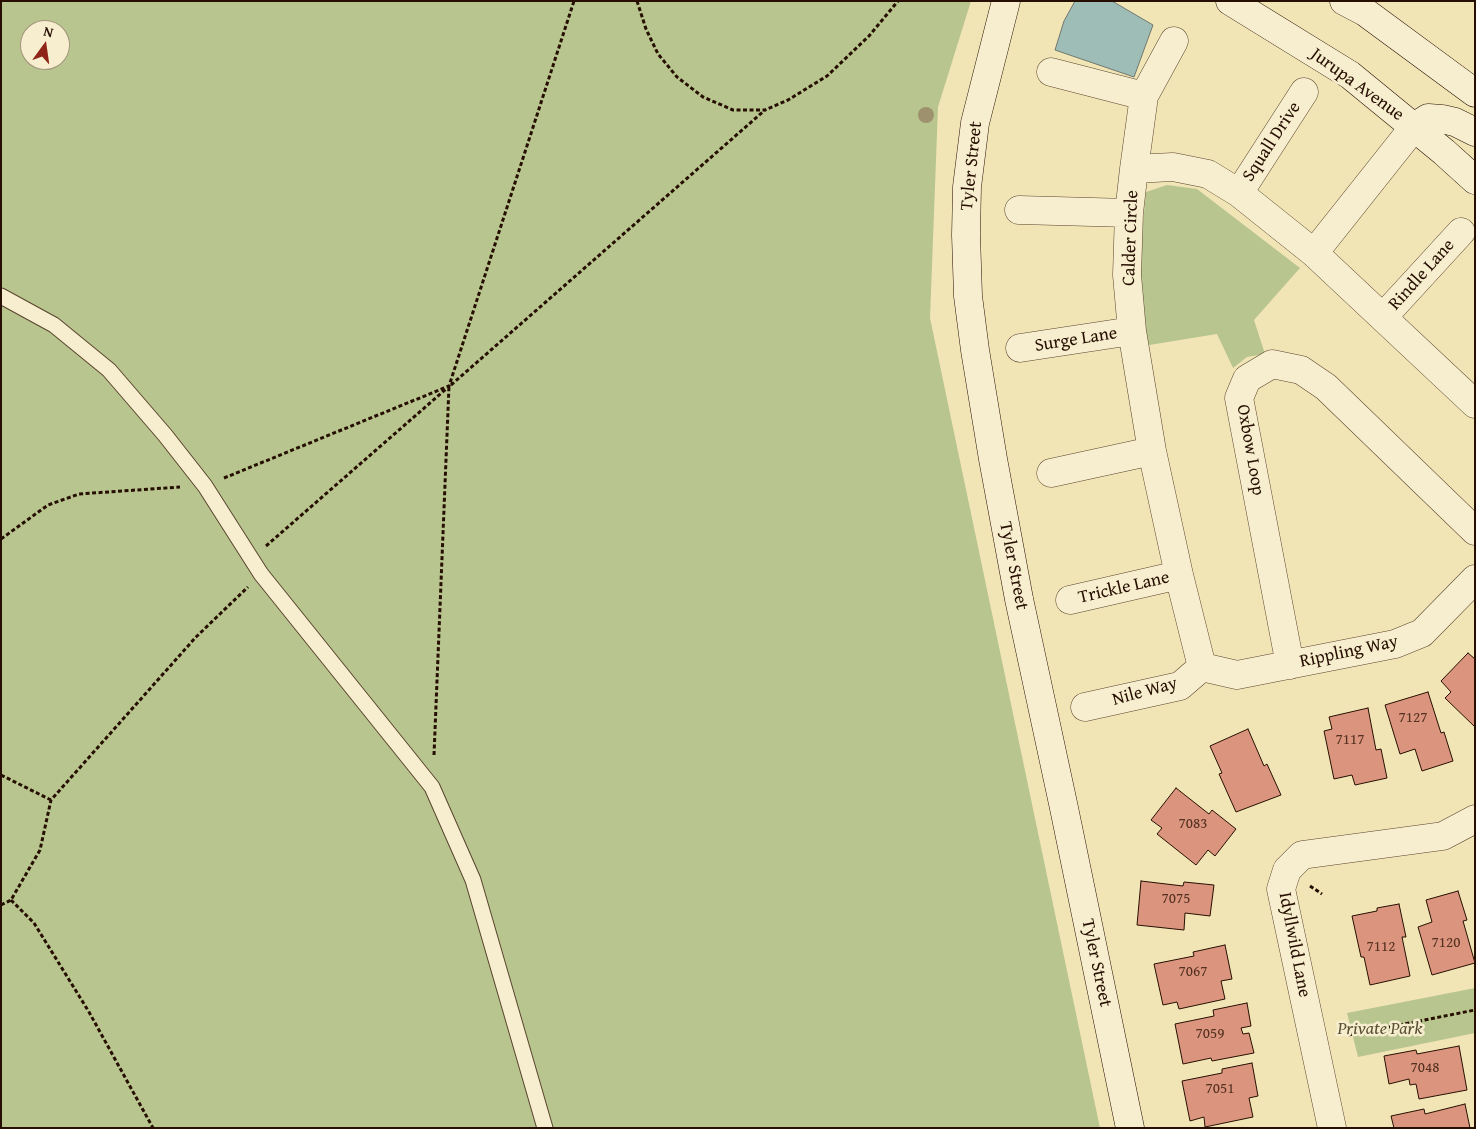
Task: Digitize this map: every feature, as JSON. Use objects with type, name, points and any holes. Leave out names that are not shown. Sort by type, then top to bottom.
[{"type":"street","name":"Tyler Street","points":[[1006,1],[975,123],[967,187],[968,296],[993,459],[1019,599],[1130,1128]]},
{"type":"street","name":"Jurupa Avenue","points":[[1230,1],[1350,75],[1475,180]]},
{"type":"street","points":[[1344,1],[1365,12],[1475,93]]},
{"type":"street","points":[[1134,169],[1144,96],[1174,41]]},
{"type":"street","points":[[1052,72],[1144,96]]},
{"type":"street","name":"Squall Drive","points":[[1240,193],[1304,92]]},
{"type":"street","points":[[1314,252],[1414,127],[1428,118],[1442,119],[1455,122],[1475,132]]},
{"type":"street","name":"Calder Circle","points":[[1202,667],[1179,575],[1152,451],[1132,331],[1127,275],[1129,213],[1134,169],[1173,167],[1208,174],[1240,193],[1314,252],[1475,404]]},
{"type":"street","points":[[1020,210],[1129,213]]},
{"type":"street","name":"Rindle Lane","points":[[1383,318],[1461,232]]},
{"type":"street","name":"Surge Lane","points":[[1020,348],[1132,331]]},
{"type":"street","name":"Oxbow Loop","points":[[1290,665],[1239,398],[1247,379],[1272,364],[1301,370],[1326,387],[1475,530]]},
{"type":"street","points":[[1051,473],[1152,451]]},
{"type":"street","name":"Trickle Lane","points":[[1070,600],[1179,575]]},
{"type":"street","name":"Rippling Way","points":[[1202,667],[1237,675],[1395,644],[1422,633],[1475,579]]},
{"type":"street","name":"Nile Way","points":[[1085,707],[1180,686],[1202,667]]},
{"type":"street","name":"Idyllwild Lane","points":[[1332,1128],[1281,889],[1287,870],[1302,855],[1442,836],[1475,819]]},
{"type":"lane","points":[[1,296],[54,325],[109,370],[165,435],[205,486],[261,574],[432,787],[473,880],[545,1128]]},
{"type":"path","points":[[432,787],[449,386],[574,1]]},
{"type":"path","points":[[637,1],[646,29],[658,54],[678,78],[703,97],[733,110],[765,110]]},
{"type":"path","points":[[252,559],[765,110],[788,100],[827,76],[869,36],[898,1]]},
{"type":"path","points":[[1,540],[48,505],[79,494],[205,486],[449,386]]},
{"type":"path","points":[[1,905],[11,900],[40,850],[51,800],[196,637],[261,574]]},
{"type":"path","points":[[1,775],[51,800]]},
{"type":"path","points":[[11,900],[34,923],[90,1012],[153,1128]]},
{"type":"path","points":[[1348,1035],[1475,1010]]},
{"type":"green space","points":[[1,1],[971,1],[938,107],[930,318],[1100,1128],[1,1128]]},
{"type":"green space","points":[[1167,185],[1197,189],[1300,268],[1254,320],[1265,354],[1247,357],[1233,368],[1217,334],[1143,346],[1140,256],[1146,192]]},
{"type":"green space","name":"Private Park","points":[[1475,988],[1475,1033],[1358,1057],[1347,1013]]},
{"type":"water","points":[[1075,1],[1112,1],[1153,25],[1134,77],[1055,50],[1064,21]]},
{"type":"building","points":[[1468,653],[1475,659],[1475,727],[1445,698],[1451,692],[1441,681]]},
{"type":"building","points":[[1428,692],[1441,733],[1444,732],[1453,761],[1422,771],[1415,749],[1400,754],[1385,705]]},
{"type":"building","points":[[1368,708],[1376,750],[1381,749],[1387,778],[1355,785],[1352,775],[1334,779],[1324,731],[1332,729],[1329,717]]},
{"type":"building","points":[[1248,729],[1264,766],[1267,764],[1281,795],[1236,812],[1219,774],[1222,773],[1210,746]]},
{"type":"building","points":[[1176,788],[1209,814],[1212,810],[1236,829],[1215,856],[1208,850],[1196,865],[1157,834],[1162,828],[1151,820]]},
{"type":"building","points":[[1141,881],[1183,886],[1184,882],[1214,885],[1210,916],[1185,913],[1184,930],[1137,925]]},
{"type":"building","points":[[1458,891],[1467,920],[1463,921],[1475,963],[1432,975],[1418,927],[1432,922],[1426,900]]},
{"type":"building","points":[[1399,904],[1406,937],[1402,937],[1410,976],[1370,985],[1364,957],[1361,957],[1352,916],[1377,911],[1377,908]]},
{"type":"building","points":[[1225,945],[1232,979],[1221,981],[1225,999],[1179,1009],[1177,1002],[1163,1005],[1154,964],[1194,956],[1193,952]]},
{"type":"building","points":[[1247,1003],[1251,1026],[1241,1028],[1243,1034],[1249,1033],[1254,1053],[1212,1061],[1211,1058],[1183,1064],[1175,1024],[1214,1016],[1213,1010]]},
{"type":"building","points":[[1459,1046],[1467,1090],[1419,1099],[1416,1084],[1410,1085],[1409,1079],[1389,1084],[1384,1056],[1416,1050],[1417,1054]]},
{"type":"building","points":[[1252,1063],[1258,1096],[1249,1098],[1253,1117],[1205,1127],[1204,1117],[1190,1121],[1182,1081],[1222,1073],[1222,1069]]},
{"type":"building","points":[[1465,1104],[1470,1128],[1394,1128],[1391,1116],[1424,1109],[1425,1114]]}]
